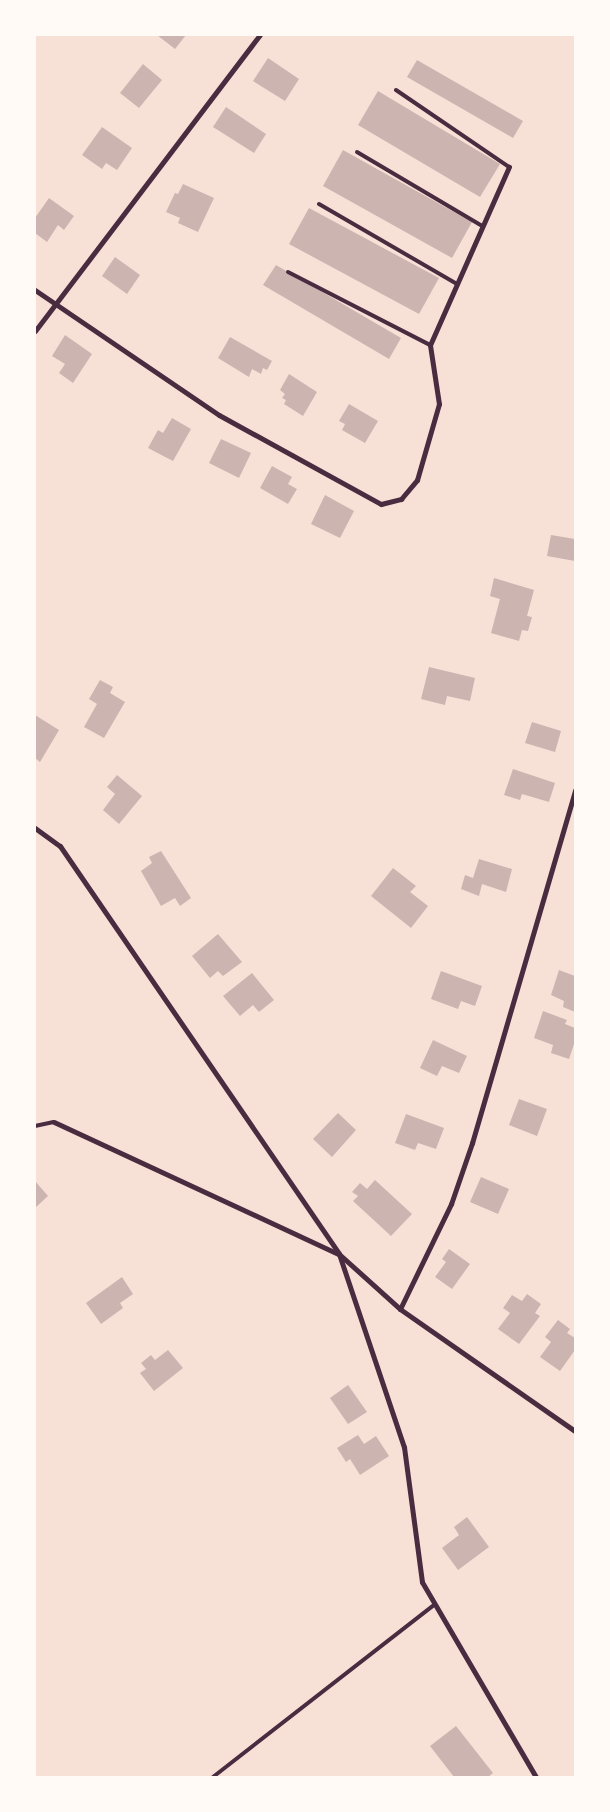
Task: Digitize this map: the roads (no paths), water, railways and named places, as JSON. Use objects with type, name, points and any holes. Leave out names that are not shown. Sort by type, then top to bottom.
[{"type":"street","points":[[35,331],[260,35]]},
{"type":"street","points":[[35,290],[219,415],[381,504],[401,498],[417,480],[439,404],[430,345],[509,167]]},
{"type":"street","points":[[400,1309],[451,1204],[472,1143],[575,790]]},
{"type":"street","points":[[35,828],[60,846],[339,1254],[400,1309],[575,1431]]},
{"type":"street","points":[[54,1122],[339,1254],[404,1447],[422,1582],[536,1777]]},
{"type":"lane","points":[[396,90],[509,167]]},
{"type":"lane","points":[[357,152],[482,226]]},
{"type":"lane","points":[[319,204],[457,284]]},
{"type":"lane","points":[[288,272],[430,345]]},
{"type":"lane","points":[[35,1126],[54,1122]]},
{"type":"lane","points":[[213,1777],[435,1604]]}]
